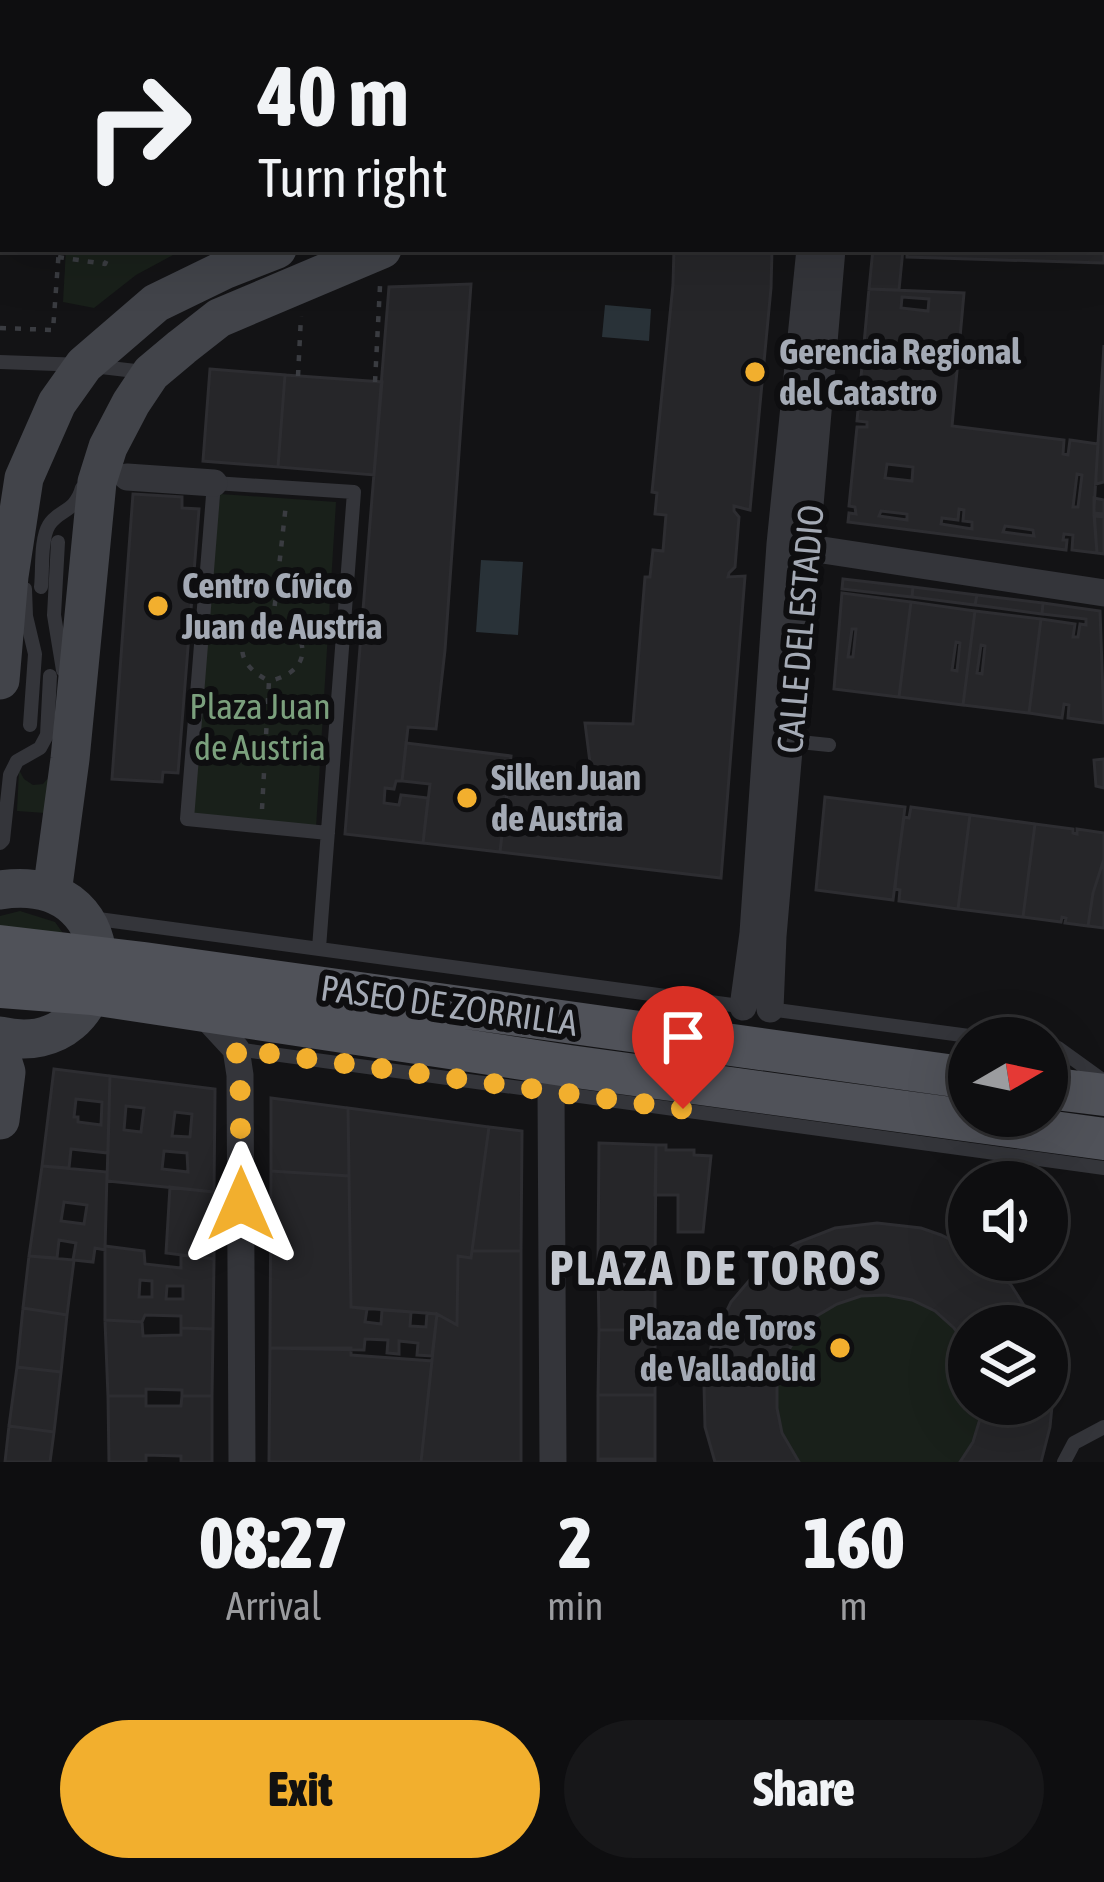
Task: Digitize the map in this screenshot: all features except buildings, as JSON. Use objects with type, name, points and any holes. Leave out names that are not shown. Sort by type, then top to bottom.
[{"type":"main road","points":[[0,680],[24,478],[57,403],[84,365],[156,303],[269,252]]},
{"type":"main road","points":[[68,905],[70,759],[97,482],[108,447],[151,373],[219,318],[364,259],[381,266]]},
{"type":"main road","points":[[0,890],[22,886],[68,905],[93,936],[95,976],[78,1015],[59,1030],[10,1050],[0,1120]]},
{"type":"main road","name":"PASEO DE ZORRILLA","points":[[0,946],[200,1010],[560,1078],[834,1103],[1104,1139]]},
{"type":"main road","name":"PASEO DE ZORRILLA","points":[[0,987],[95,976],[948,1076]]},
{"type":"main road","points":[[1068,1091],[1104,1095]]},
{"type":"street","name":"CALLE DEL ESTADIO","points":[[757,1008],[772,936],[790,741],[794,545],[810,252]]},
{"type":"street","name":"CALLE DEL ESTADIO","points":[[757,1008],[753,933],[794,545],[832,252]]},
{"type":"street","points":[[127,477],[214,483]]},
{"type":"street","points":[[794,545],[1104,592]]},
{"type":"street","points":[[200,1010],[236,1049],[240,1075],[242,1462]]},
{"type":"street","points":[[553,1462],[560,1078]]},
{"type":"lane","points":[[0,362],[151,373]]},
{"type":"lane","points":[[41,587],[51,521],[79,498],[95,446],[122,396],[151,373]]},
{"type":"lane","points":[[30,725],[35,653],[26,616],[25,579],[39,441]]},
{"type":"lane","points":[[319,948],[355,492],[214,483],[187,819],[328,833]]},
{"type":"lane","points":[[58,542],[54,615],[66,686],[70,759]]},
{"type":"lane","points":[[0,843],[10,775],[17,760],[40,748],[47,735],[50,676]]},
{"type":"lane","points":[[790,741],[829,745]]},
{"type":"lane","points":[[68,905],[319,948],[948,1033]]},
{"type":"lane","points":[[236,1049],[560,1078],[903,1139],[1104,1168]]},
{"type":"lane","points":[[1068,1055],[1104,1081]]},
{"type":"lane","points":[[834,1103],[903,1139]]},
{"type":"lane","points":[[1064,1462],[1074,1443],[1104,1427]]},
{"type":"path","points":[[0,328],[52,330],[58,253],[105,264],[111,252]]},
{"type":"path","points":[[374,382],[381,266]]},
{"type":"path","points":[[298,376],[301,310]]},
{"type":"path","points":[[273,621],[288,488]]},
{"type":"path","points":[[273,621],[294,630],[302,654],[290,673],[269,681],[250,669],[242,643],[248,631],[273,621]]},
{"type":"path","points":[[261,826],[269,681]]},
{"type":"green space","points":[[66,252],[178,252],[136,275],[94,308],[63,302]]},
{"type":"green space","name":"Plaza Juan de Austria","points":[[220,494],[336,502],[316,828],[190,814]]},
{"type":"green space","points":[[19,770],[33,785],[49,777],[45,813],[17,811]]},
{"type":"green space","points":[[20,911],[55,922],[65,936],[0,930],[0,916]]},
{"type":"green space","name":"Plaza de Toros de Valladolid","points":[[878,1223],[925,1230],[948,1239],[948,1281],[1007,1281],[1025,1305],[948,1305],[948,1425],[1050,1425],[1041,1462],[715,1462],[704,1418],[704,1375],[715,1336],[734,1300],[760,1270],[794,1246],[834,1230]]},
{"type":"shaded area","points":[[605,305],[651,309],[649,341],[602,337]]},
{"type":"shaded area","points":[[481,560],[523,562],[518,635],[476,632]]},
{"type":"place","name":"Gerencia Regional del Catastro","points":[[755,372]]},
{"type":"place","name":"Centro Cívico Juan de Austria","points":[[158,606]]},
{"type":"place","name":"Silken Juan de Austria","points":[[467,798]]},
{"type":"place","name":"Plaza de Toros de Valladolid","points":[[840,1348]]},
{"type":"district","name":"PLAZA DE TOROS","points":[[716,1268]]},
{"type":"route","points":[[241,1204],[236,1049],[683,1109]]}]
